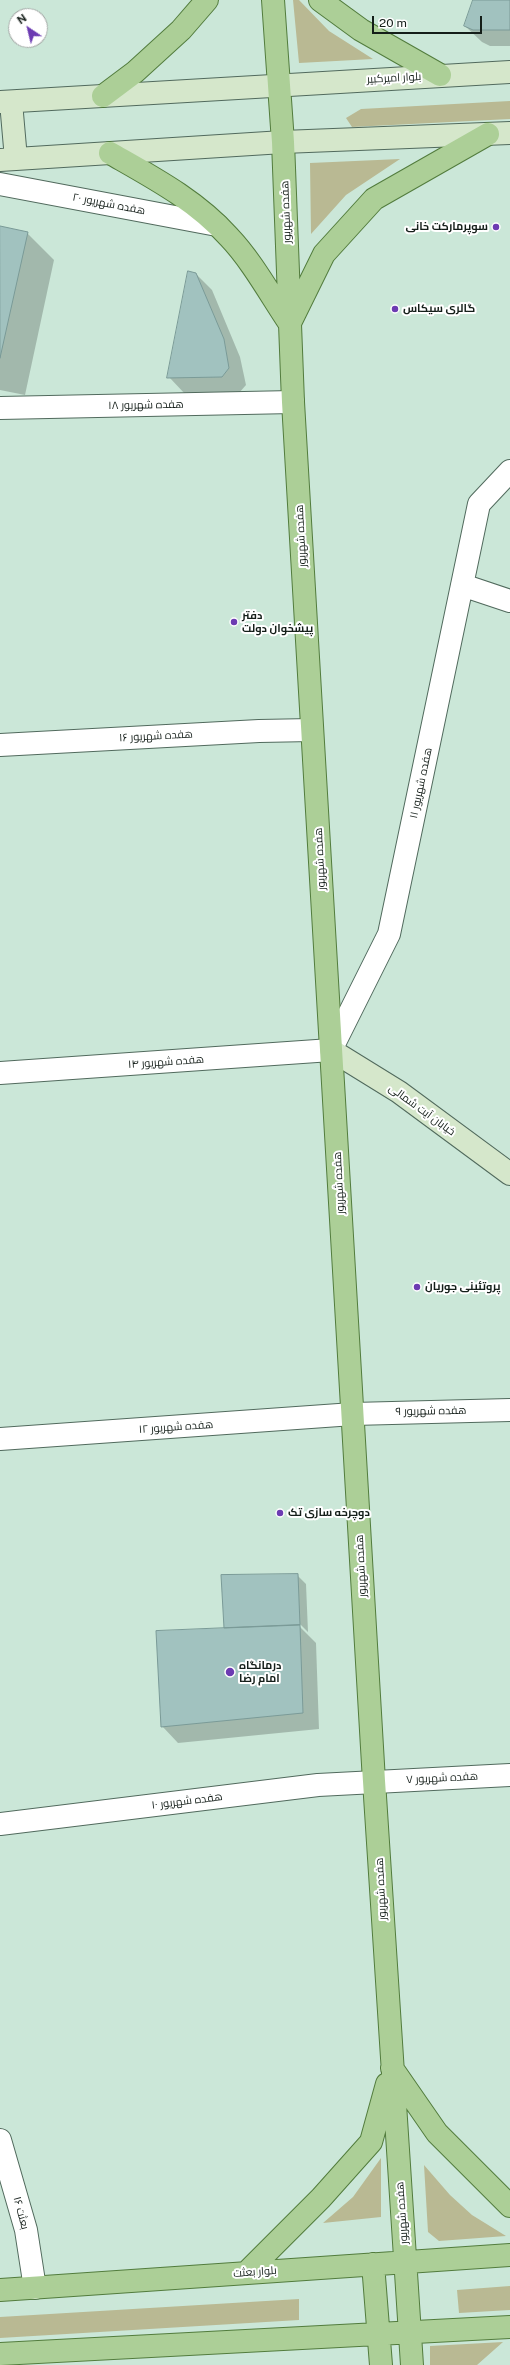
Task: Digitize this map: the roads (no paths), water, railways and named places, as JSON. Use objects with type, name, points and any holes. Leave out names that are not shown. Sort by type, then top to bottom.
[{"type":"main road","points":[[103,96],[135,72],[181,30],[207,0]]},
{"type":"main road","name":"هفده شهریور","points":[[273,0],[283,142],[293,402],[352,1414],[391,2068],[411,2332],[412,2365]]},
{"type":"main road","points":[[320,0],[361,30],[440,75]]},
{"type":"main road","name":"بلوار امیرکبیر","points":[[6,102],[510,72]]},
{"type":"main road","points":[[6,102],[8,159],[283,142],[510,133]]},
{"type":"main road","points":[[110,153],[162,182],[197,207],[230,237],[290,324],[324,254],[374,199],[488,134]]},
{"type":"main road","name":"خیابان آیت شمالی","points":[[331,1050],[399,1092],[510,1174]]},
{"type":"main road","points":[[391,2068],[437,2133],[510,2206]]},
{"type":"main road","points":[[246,2273],[321,2198],[371,2142],[391,2068]]},
{"type":"main road","name":"بلوار بعثت","points":[[0,2290],[405,2261],[510,2255]]},
{"type":"main road","points":[[373,2264],[381,2365]]},
{"type":"main road","points":[[0,2354],[32,2359],[411,2332],[510,2327]]},
{"type":"street","name":"هفده شهریور ۲۰","points":[[0,184],[217,225]]},
{"type":"street","name":"هفده شهریور ۱۸","points":[[0,408],[293,402]]},
{"type":"street","name":"هفده شهریور ۱۱","points":[[331,1050],[389,934],[478,504],[510,471]]},
{"type":"street","points":[[462,586],[510,601]]},
{"type":"street","name":"هفده شهریور ۱۶","points":[[0,745],[259,730],[312,730]]},
{"type":"street","name":"هفده شهریور ۱۴","points":[[0,1074],[331,1050]]},
{"type":"street","name":"هفده شهریور ۹","points":[[352,1414],[510,1410]]},
{"type":"street","name":"هفده شهریور ۱۲","points":[[0,1439],[352,1414]]},
{"type":"street","name":"هفده شهریور ۷","points":[[374,1782],[510,1775]]},
{"type":"street","name":"هفده شهریور ۱۰","points":[[0,1824],[318,1784],[374,1782]]},
{"type":"street","name":"بعثت ۱۶","points":[[0,2140],[26,2230],[35,2288]]},
{"type":"place","name":"سوپرمارکت خانی","points":[[496,227]]},
{"type":"place","name":"گالری سیکاس","points":[[395,309]]},
{"type":"place","name":"دفتر پیشخوان دولت","points":[[234,622]]},
{"type":"place","name":"پروتئینی جوریان","points":[[417,1287]]},
{"type":"place","name":"دوچرخه سازی تک","points":[[280,1513]]},
{"type":"place","name":"درمانگاه امام رضا","points":[[230,1672]]}]
